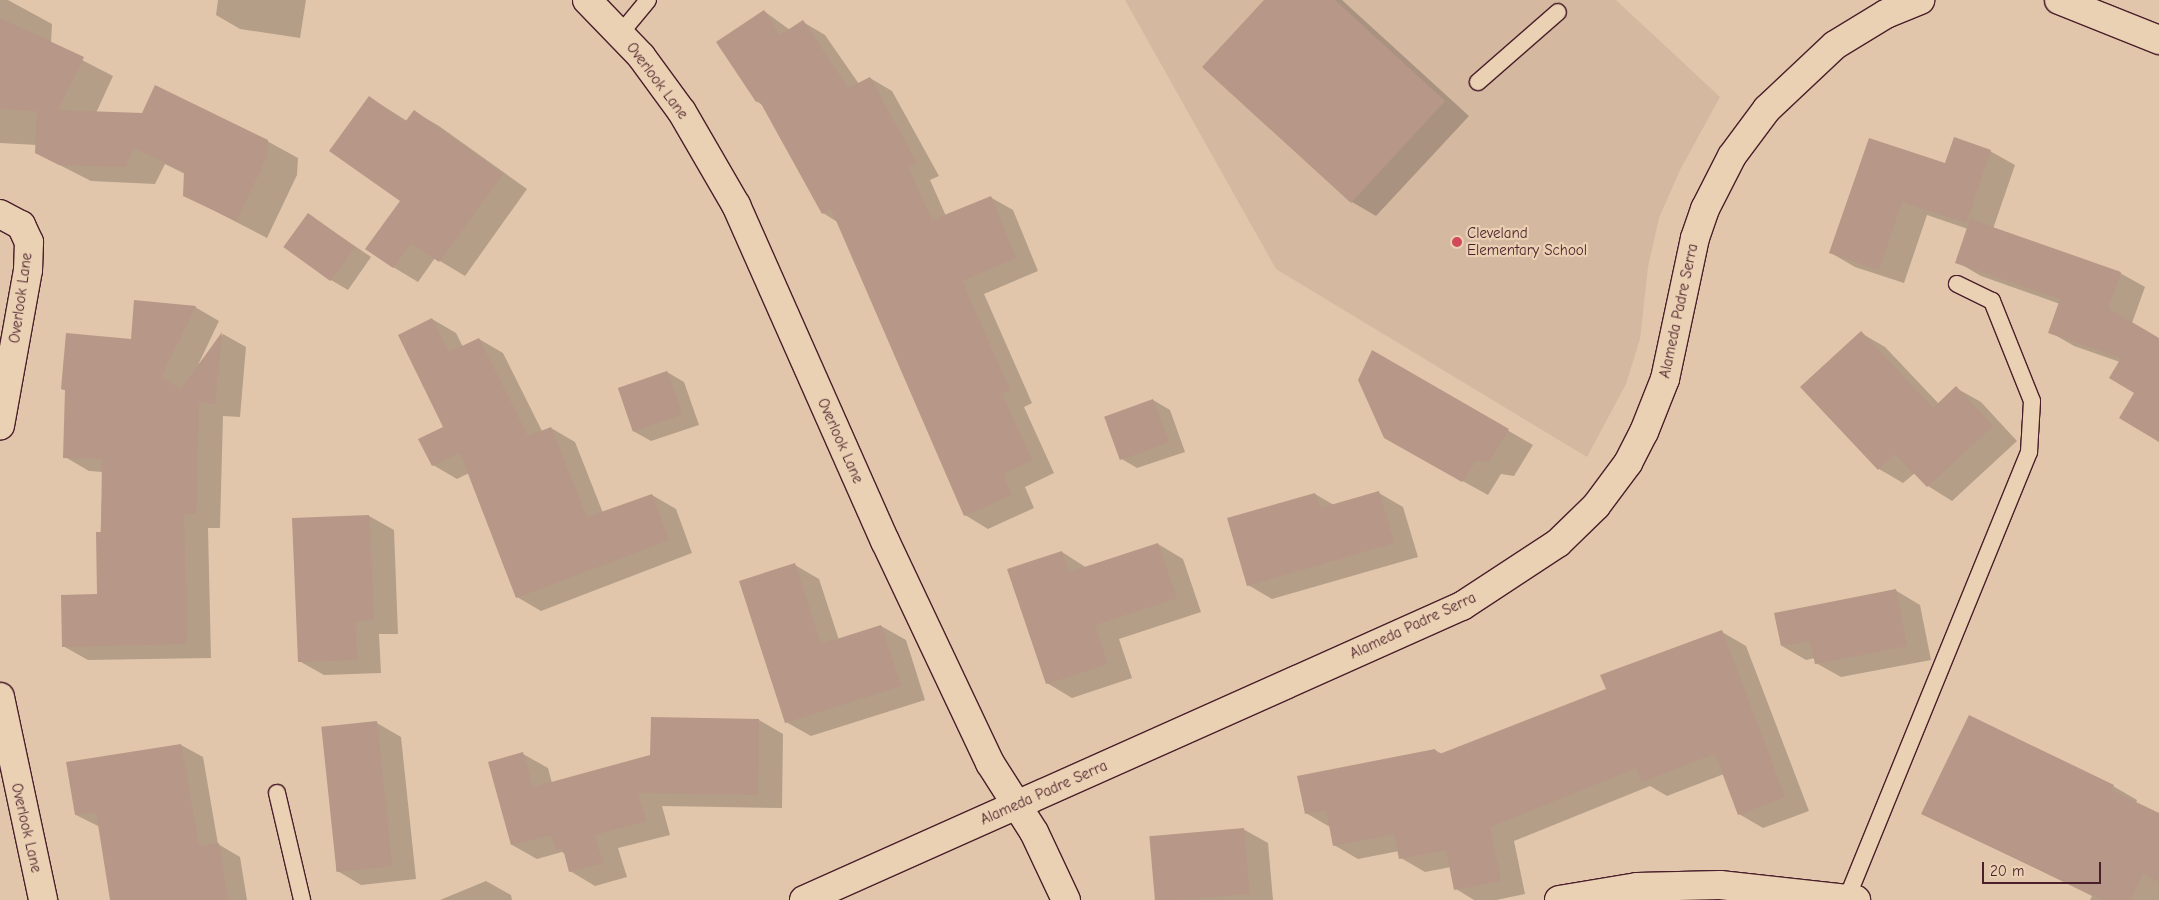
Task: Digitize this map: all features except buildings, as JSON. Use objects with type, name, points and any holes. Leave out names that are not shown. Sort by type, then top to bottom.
[{"type":"street","name":"Overlook Lane","points":[[587,0],[641,56],[682,112],[736,205],[885,541],[990,763],[1034,832],[1066,900]]},
{"type":"street","name":"Alameda Padre Serra","points":[[804,900],[1462,606],[1558,543],[1596,506],[1628,462],[1644,432],[1665,379],[1695,238],[1732,156],[1767,109],[1835,45],[1886,14],[1920,0]]},
{"type":"street","points":[[2059,0],[2159,40]]},
{"type":"street","name":"Overlook Lane","points":[[0,214],[21,225],[29,242],[28,270],[0,425]]},
{"type":"street","name":"Overlook Lane","points":[[0,697],[43,900]]},
{"type":"street","points":[[1559,900],[1637,887],[1720,885],[1851,899]]},
{"type":"lane","points":[[620,34],[648,0]]},
{"type":"lane","points":[[1478,82],[1558,12]]},
{"type":"lane","points":[[1851,899],[2028,452],[2032,402],[1992,300],[1957,284]]},
{"type":"lane","points":[[276,793],[302,900]]},
{"type":"shaded area","name":"Cleveland Elementary School","points":[[1125,0],[1616,0],[1720,97],[1680,170],[1659,218],[1648,267],[1640,339],[1626,384],[1587,457],[1276,269]]},
{"type":"place","name":"Cleveland Elementary School","points":[[1457,242]]}]
